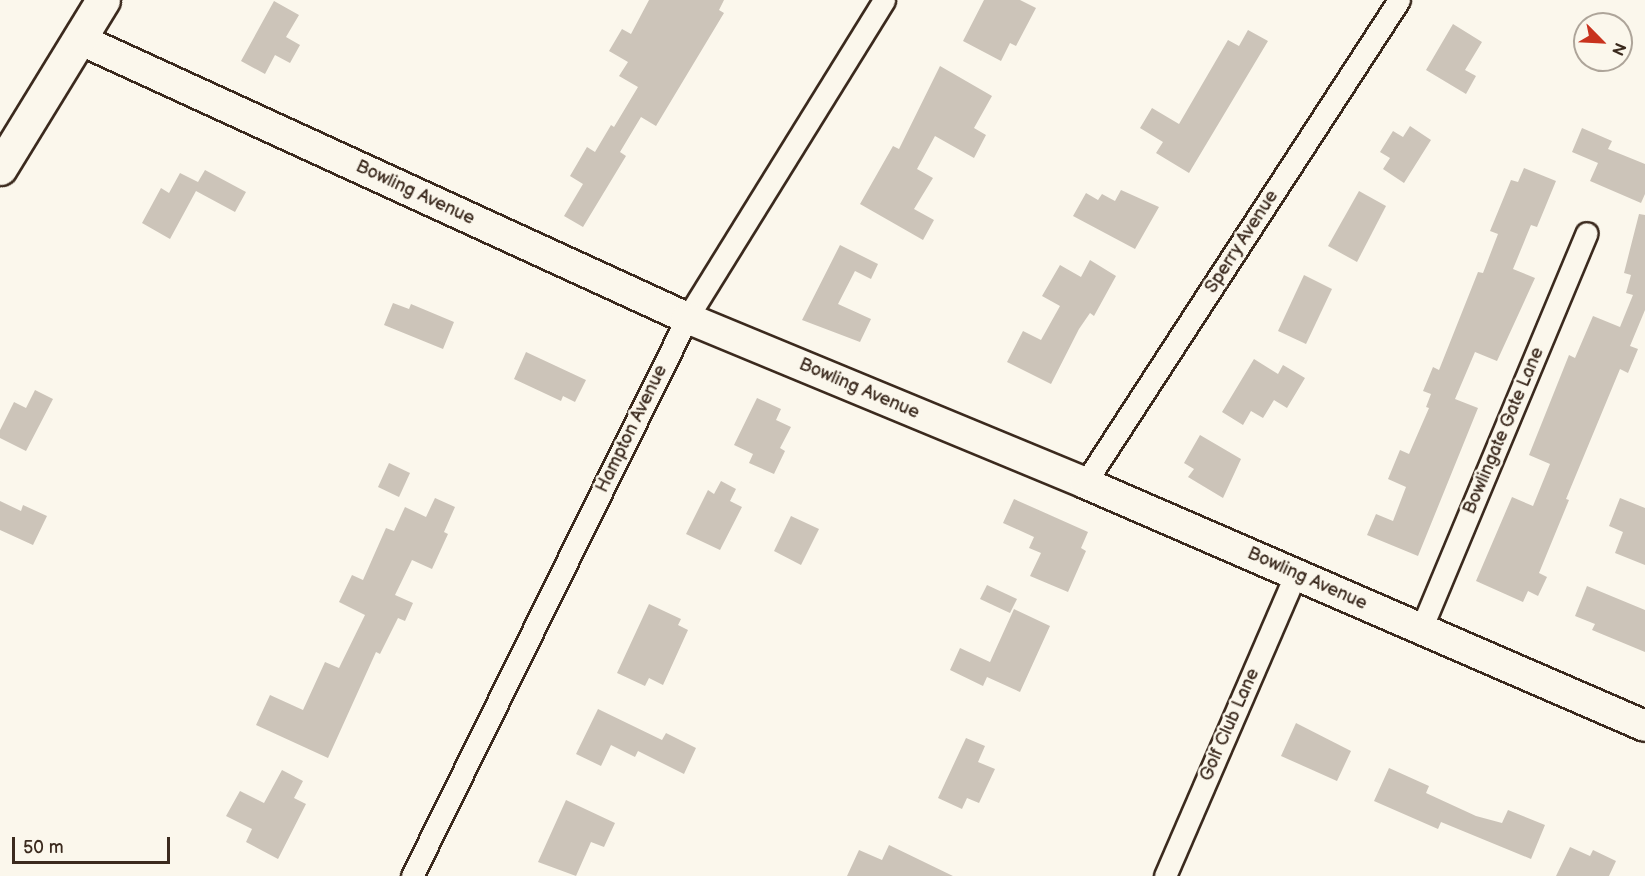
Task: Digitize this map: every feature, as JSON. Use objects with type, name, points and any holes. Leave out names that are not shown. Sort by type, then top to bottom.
[{"type":"main road","points":[[0,168],[103,0]]},
{"type":"street","name":"Hampton Avenue","points":[[412,876],[687,318],[884,0]]},
{"type":"street","name":"Sperry Avenue","points":[[1084,483],[1399,0]]},
{"type":"street","name":"Bowling Avenue","points":[[79,39],[687,318],[1084,483],[1645,726]]},
{"type":"street","name":"Bowlingate Gate Lane","points":[[1421,629],[1587,233]]},
{"type":"street","name":"Golf Club Lane","points":[[1165,876],[1296,574]]},
{"type":"building","points":[[649,0],[724,0],[719,10],[724,13],[656,126],[641,117],[620,152],[626,156],[583,227],[564,216],[583,184],[570,176],[587,147],[595,152],[611,125],[614,127],[638,87],[619,76],[628,62],[609,51],[622,29],[631,34]]},
{"type":"building","points":[[984,0],[1020,0],[1036,8],[1016,46],[1010,43],[1001,61],[963,41]]},
{"type":"building","points":[[274,1],[299,15],[286,37],[300,45],[290,63],[275,55],[265,74],[241,61]]},
{"type":"building","points":[[1453,24],[1482,42],[1465,70],[1476,76],[1466,94],[1426,70]]},
{"type":"building","points":[[1248,30],[1268,41],[1189,173],[1156,153],[1163,142],[1140,128],[1152,108],[1179,124],[1228,40],[1239,46]]},
{"type":"building","points":[[940,66],[992,96],[974,128],[986,135],[974,158],[935,136],[917,169],[933,178],[914,209],[934,220],[923,240],[860,204],[893,146],[899,149]]},
{"type":"building","points":[[1410,126],[1431,140],[1404,183],[1383,169],[1390,158],[1380,152],[1393,131],[1403,137]]},
{"type":"building","points":[[1582,128],[1612,141],[1608,149],[1645,164],[1645,194],[1641,203],[1590,181],[1598,163],[1572,152]]},
{"type":"building","points":[[1524,168],[1556,181],[1537,227],[1531,225],[1513,269],[1535,278],[1497,361],[1475,352],[1455,399],[1478,408],[1418,556],[1367,535],[1376,514],[1393,521],[1406,487],[1388,479],[1400,450],[1409,454],[1429,408],[1426,407],[1431,394],[1423,391],[1433,367],[1439,370],[1478,272],[1483,273],[1498,234],[1490,231],[1511,180],[1518,182]]},
{"type":"building","points":[[205,170],[246,192],[235,212],[196,191],[170,239],[142,223],[161,188],[169,193],[180,173],[198,182]]},
{"type":"building","points":[[1121,190],[1159,207],[1135,249],[1073,216],[1086,193],[1098,200],[1102,194],[1115,201]]},
{"type":"building","points":[[1359,191],[1386,206],[1357,262],[1328,246]]},
{"type":"building","points":[[1639,214],[1645,215],[1645,310],[1630,346],[1638,349],[1628,373],[1620,369],[1566,499],[1569,500],[1539,573],[1547,577],[1538,596],[1528,591],[1523,602],[1476,581],[1512,497],[1533,506],[1550,464],[1529,455],[1569,355],[1575,358],[1593,316],[1620,327],[1633,295],[1626,293],[1631,275],[1624,273]]},
{"type":"building","points":[[840,245],[878,264],[871,279],[855,271],[838,304],[871,319],[860,342],[802,320]]},
{"type":"building","points":[[1090,260],[1116,276],[1094,316],[1090,313],[1079,329],[1051,384],[1007,362],[1023,331],[1041,340],[1060,306],[1042,296],[1060,265],[1081,277]]},
{"type":"building","points":[[1304,275],[1332,289],[1306,344],[1278,331]]},
{"type":"building","points":[[393,303],[409,309],[411,304],[454,322],[443,349],[384,325]]},
{"type":"building","points":[[526,352],[586,380],[575,402],[563,396],[561,401],[514,379]]},
{"type":"building","points":[[1254,359],[1278,374],[1283,365],[1305,378],[1287,408],[1274,400],[1263,418],[1251,411],[1243,425],[1222,412]]},
{"type":"building","points":[[35,390],[53,399],[26,451],[0,438],[0,430],[14,402],[26,408]]},
{"type":"building","points":[[757,398],[781,409],[776,420],[791,427],[780,448],[785,451],[774,474],[749,463],[753,454],[734,445]]},
{"type":"building","points":[[1200,435],[1241,459],[1223,498],[1188,477],[1194,469],[1184,463]]},
{"type":"building","points":[[389,463],[410,473],[399,497],[378,487]]},
{"type":"building","points":[[721,481],[736,489],[730,501],[742,507],[720,550],[686,534],[708,490],[714,494]]},
{"type":"building","points":[[435,498],[455,507],[444,532],[448,534],[432,569],[412,560],[395,595],[413,603],[405,621],[398,618],[380,654],[376,652],[328,758],[256,725],[270,695],[303,710],[325,662],[339,668],[365,615],[339,602],[352,575],[363,580],[386,528],[394,531],[405,507],[426,517]]},
{"type":"building","points":[[1620,498],[1645,508],[1645,565],[1615,553],[1623,532],[1609,526]]},
{"type":"building","points":[[1014,499],[1088,532],[1081,548],[1086,551],[1068,592],[1030,576],[1041,553],[1029,548],[1034,537],[1003,523]]},
{"type":"building","points":[[0,501],[21,511],[23,505],[47,516],[33,545],[0,530]]},
{"type":"building","points":[[791,516],[819,529],[801,565],[774,551]]},
{"type":"building","points":[[987,585],[1017,599],[1010,613],[980,599]]},
{"type":"building","points":[[1587,586],[1645,610],[1645,652],[1592,630],[1595,624],[1575,616]]},
{"type":"building","points":[[649,604],[681,619],[678,625],[688,630],[663,685],[649,678],[645,686],[617,673]]},
{"type":"building","points":[[1014,609],[1050,626],[1020,692],[987,677],[983,686],[950,670],[960,648],[990,662]]},
{"type":"building","points":[[598,709],[662,740],[666,733],[696,748],[684,774],[638,751],[635,757],[611,745],[601,766],[576,754]]},
{"type":"building","points":[[1296,723],[1351,751],[1337,781],[1281,756]]},
{"type":"building","points":[[966,738],[985,746],[978,762],[995,769],[979,803],[967,798],[962,809],[938,798]]},
{"type":"building","points":[[1389,768],[1429,786],[1426,793],[1476,816],[1502,823],[1508,810],[1545,825],[1531,859],[1441,822],[1438,829],[1374,801]]},
{"type":"building","points":[[282,770],[303,781],[294,798],[306,804],[278,859],[246,842],[252,829],[226,816],[240,791],[264,803]]},
{"type":"building","points":[[566,800],[615,823],[604,847],[591,842],[576,876],[538,862]]},
{"type":"building","points":[[889,845],[953,876],[847,876],[859,850],[882,860]]},
{"type":"building","points":[[1570,847],[1590,856],[1593,850],[1616,861],[1609,876],[1556,876]]}]
